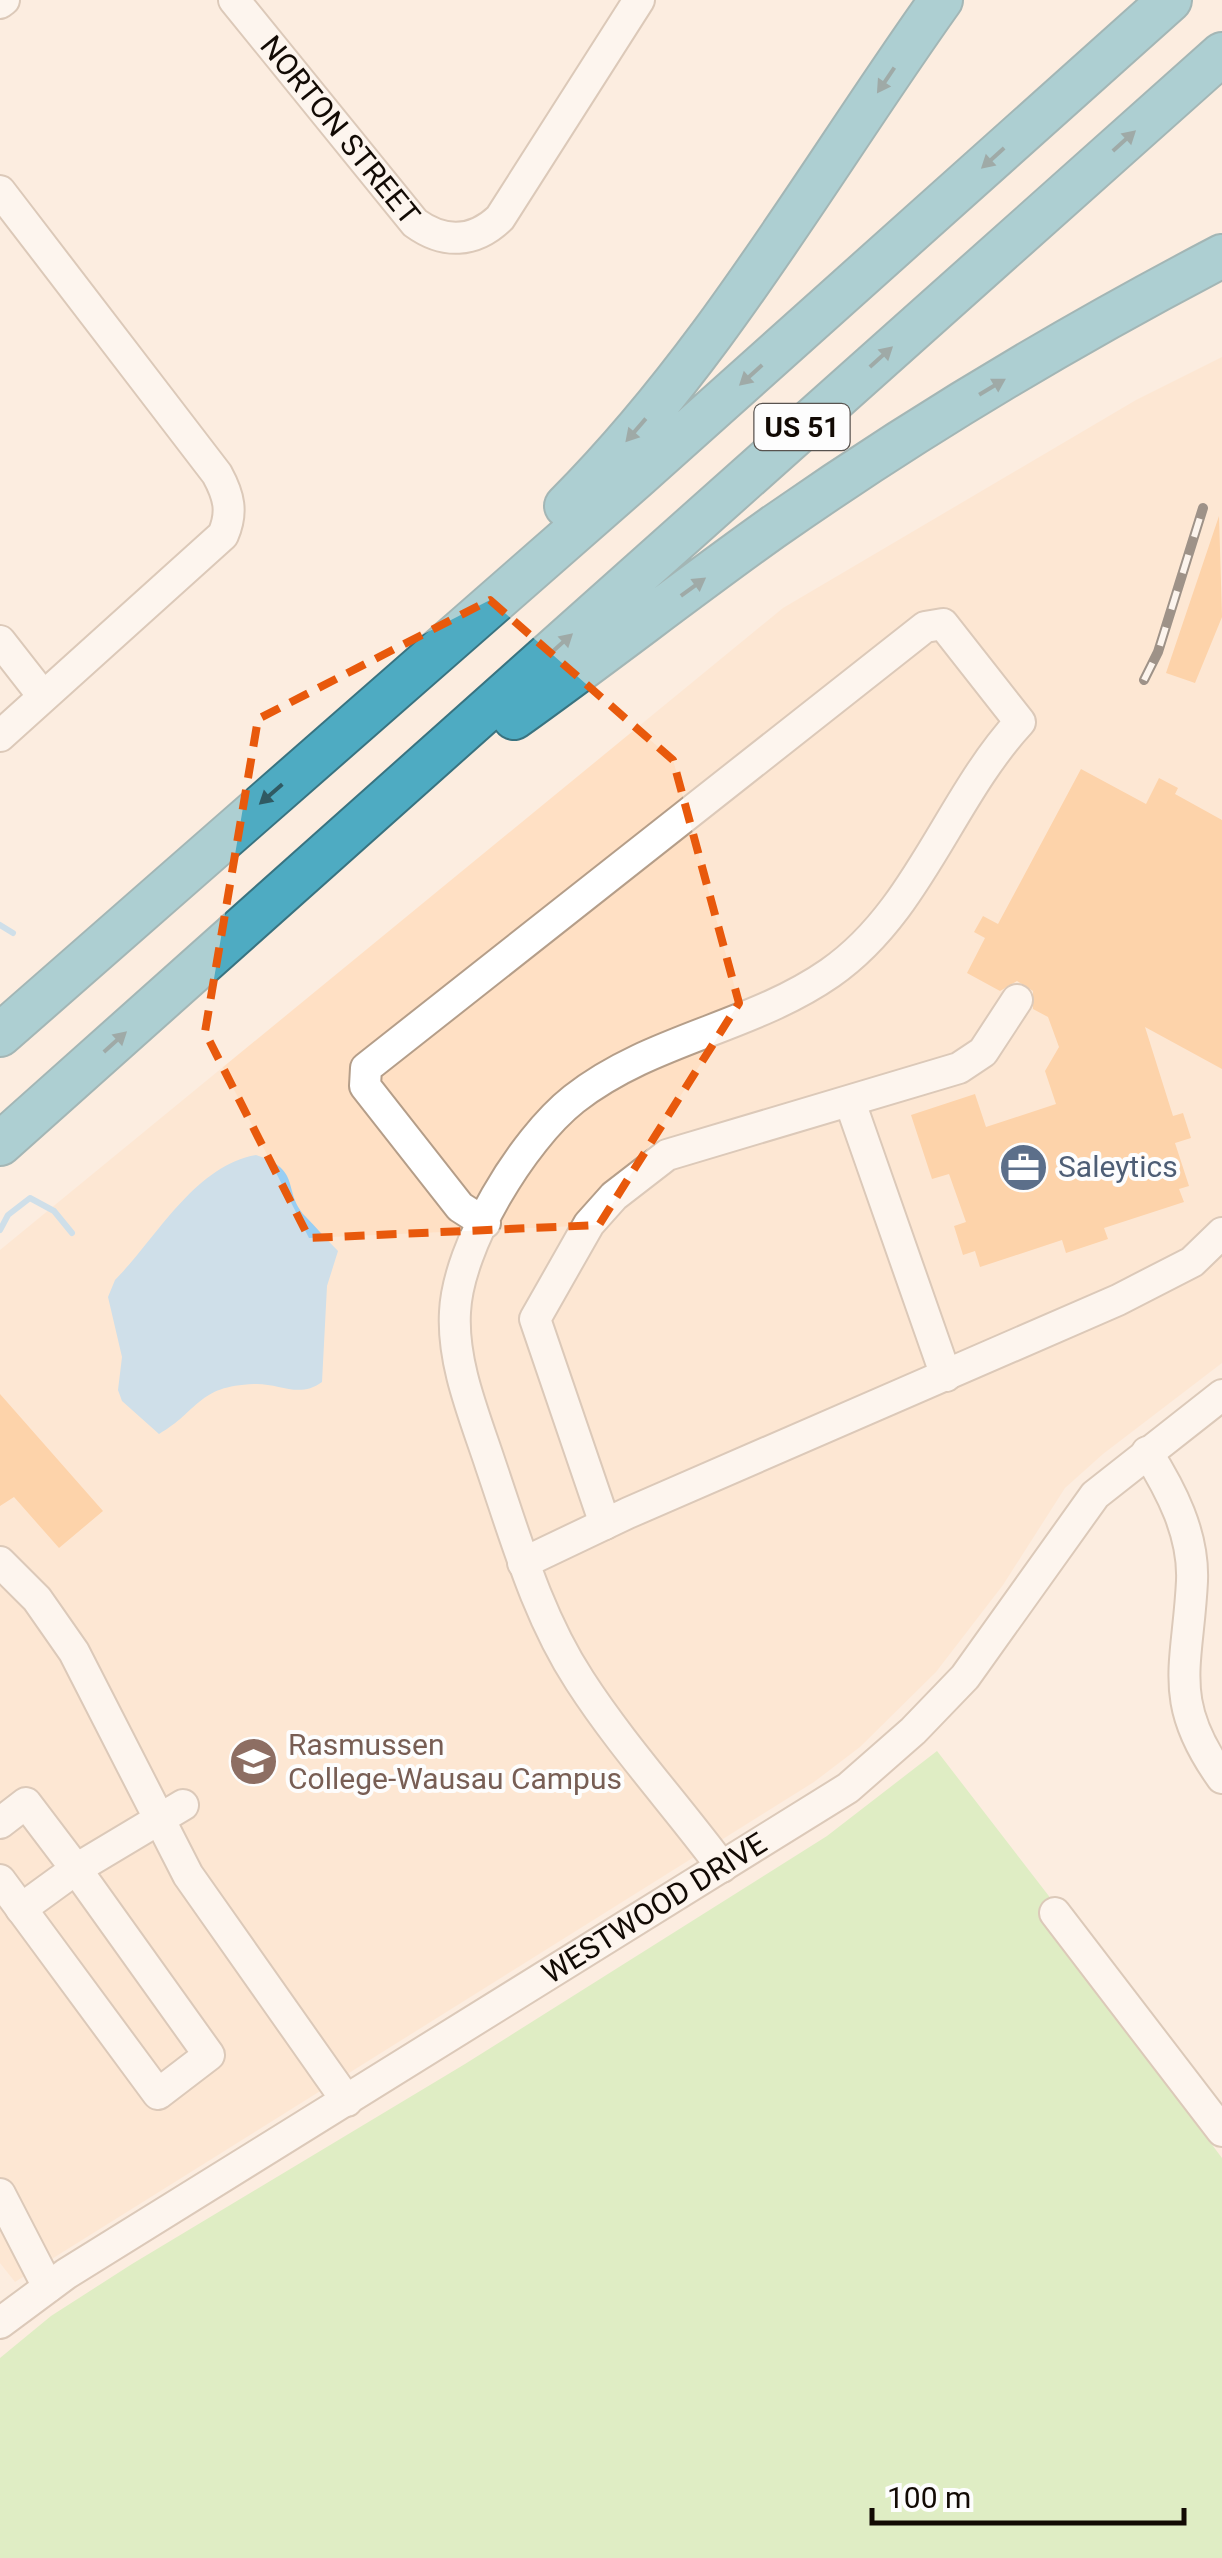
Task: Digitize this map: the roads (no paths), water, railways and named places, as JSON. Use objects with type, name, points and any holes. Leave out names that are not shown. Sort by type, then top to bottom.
[{"type":"highway","points":[[344,729],[419,648],[581,492],[668,393],[749,283],[942,0]]},
{"type":"highway","name":"US 51","points":[[0,1035],[344,729],[608,502],[1170,0]]},
{"type":"highway","name":"US 51","points":[[0,1144],[1222,54]]},
{"type":"highway","points":[[384,803],[464,756],[771,529],[884,453],[1121,308],[1222,256]]},
{"type":"street","name":"NORTON STREET","points":[[234,0],[415,224],[430,234],[457,239],[479,232],[500,218],[624,7]]},
{"type":"street","points":[[0,191],[228,494],[230,519],[223,536],[0,736]]},
{"type":"street","points":[[485,1223],[460,1207],[365,1086],[366,1068],[925,626],[943,624],[1020,722],[998,746],[876,933],[830,973],[800,990],[640,1057],[572,1100],[522,1154],[459,1282],[455,1340],[523,1563],[580,1681],[722,1867]]},
{"type":"street","points":[[0,641],[43,696]]},
{"type":"street","points":[[605,1524],[535,1319],[589,1224],[614,1196],[667,1155],[727,1134],[915,1085],[973,1060],[1000,1030],[1017,1000]]},
{"type":"street","points":[[850,1102],[946,1376]]},
{"type":"street","points":[[523,1563],[1133,1292],[1192,1262],[1222,1233]]},
{"type":"street","name":"WESTWOOD DRIVE","points":[[0,2324],[48,2287],[848,1788],[913,1731],[1001,1632],[1081,1511],[1147,1452],[1222,1395]]},
{"type":"street","points":[[1147,1452],[1182,1518],[1192,1578],[1182,1655],[1186,1716],[1222,1778]]},
{"type":"street","points":[[0,1562],[37,1599],[93,1684],[171,1812],[222,1928],[347,2101]]},
{"type":"street","points":[[0,1823],[26,1803],[209,2055],[158,2094],[0,1880]]},
{"type":"street","points":[[22,1910],[76,1870],[171,1812]]},
{"type":"street","points":[[1056,1914],[1222,2131]]},
{"type":"street","points":[[0,2194],[48,2287]]},
{"type":"water","points":[[256,1155],[286,1174],[298,1207],[338,1251],[327,1286],[322,1382],[305,1389],[254,1384],[221,1389],[159,1434],[122,1401],[118,1390],[122,1357],[108,1297],[115,1280],[195,1189],[214,1173]]},
{"type":"waterway","points":[[0,925],[13,933]]},
{"type":"waterway","points":[[0,1230],[8,1215],[30,1198],[54,1211],[72,1233]]},
{"type":"railway","points":[[1144,680],[1158,652],[1203,508]]},
{"type":"place","name":"Saleytics","points":[[1023,1167]]},
{"type":"place","name":"Rasmussen College-Wausau Campus","points":[[253,1762]]}]
